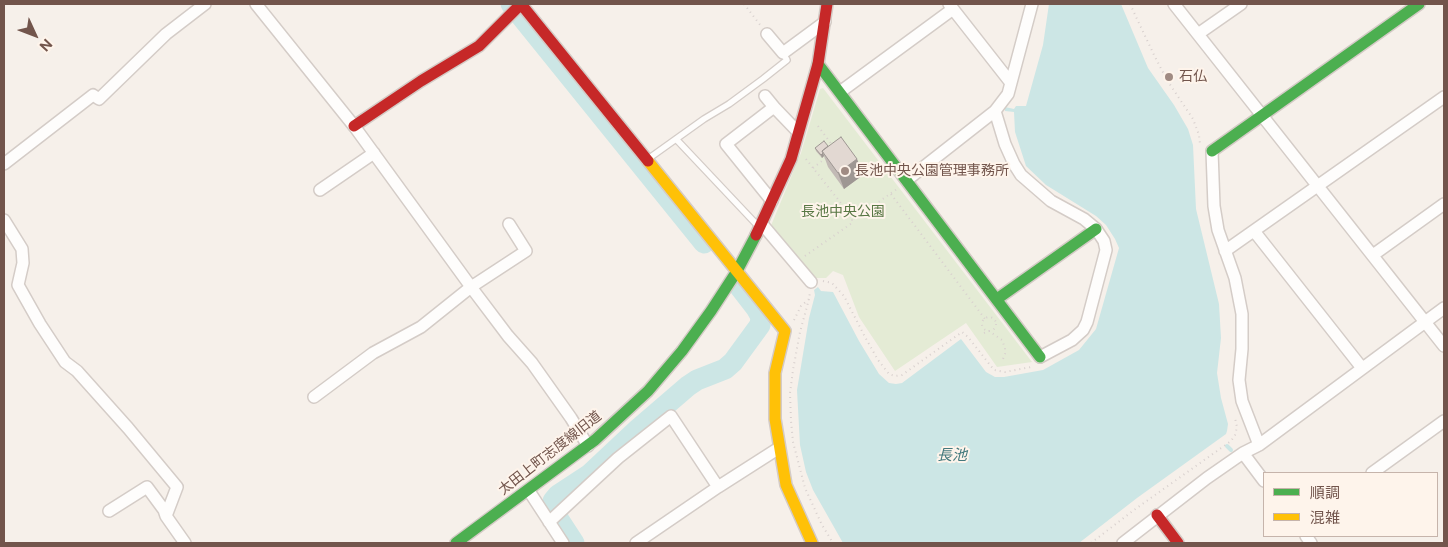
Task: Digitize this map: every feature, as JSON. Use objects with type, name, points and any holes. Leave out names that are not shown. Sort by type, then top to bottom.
[{"type":"street","points":[[4,164],[93,95],[99,99],[166,34],[204,4]]},
{"type":"street","points":[[256,4],[354,126],[471,287],[508,336],[532,363],[571,418],[588,446]]},
{"type":"street","points":[[354,126],[479,46],[521,4],[785,331],[775,373],[775,419],[786,485],[812,543]]},
{"type":"street","name":"太田上町志度線旧道","points":[[456,543],[588,446],[648,391],[682,351],[737,271],[761,226],[791,159],[818,64],[827,4]]},
{"type":"street","points":[[903,184],[995,111],[1008,94],[1032,4]]},
{"type":"street","points":[[1174,4],[1444,346]]},
{"type":"street","points":[[1198,34],[1241,4]]},
{"type":"street","points":[[1259,445],[1242,401],[1239,380],[1242,349],[1242,314],[1235,278],[1218,230],[1214,206],[1212,151],[1419,4]]},
{"type":"street","points":[[840,92],[951,7],[1011,83]]},
{"type":"street","points":[[767,34],[783,53],[825,22]]},
{"type":"street","points":[[818,64],[840,92],[903,184],[997,299],[1037,362],[1072,340],[1083,330],[1087,322],[1106,250],[1104,241],[1096,229],[1084,219],[1051,201],[1020,175],[1005,144],[995,111]]},
{"type":"street","points":[[765,96],[798,132]]},
{"type":"street","points":[[1225,251],[1444,97]]},
{"type":"street","points":[[772,201],[722,148],[774,107]]},
{"type":"street","points":[[320,190],[374,153]]},
{"type":"street","points":[[1373,255],[1444,204]]},
{"type":"street","points":[[4,220],[22,249],[23,263],[18,285],[40,324],[65,362],[78,371],[177,487],[166,516]]},
{"type":"street","points":[[314,397],[373,353],[421,327],[471,287],[526,251],[509,224]]},
{"type":"street","points":[[761,226],[811,282]]},
{"type":"street","points":[[997,299],[1096,229]]},
{"type":"street","points":[[1254,230],[1362,368]]},
{"type":"street","points":[[1122,543],[1207,478],[1259,445],[1444,308]]},
{"type":"street","points":[[554,517],[618,458],[671,416],[718,487]]},
{"type":"street","points":[[1373,472],[1444,420]]},
{"type":"street","points":[[636,543],[779,448]]},
{"type":"street","points":[[1243,454],[1263,480]]},
{"type":"street","points":[[109,511],[147,487],[185,543]]},
{"type":"street","points":[[528,491],[554,517],[563,543]]},
{"type":"street","points":[[1157,515],[1178,543]]},
{"type":"lane","points":[[647,160],[704,119],[729,104],[787,60],[783,53]]},
{"type":"lane","points":[[676,139],[761,226]]},
{"type":"path","points":[[744,4],[767,34]]},
{"type":"path","points":[[1130,4],[1163,72],[1193,119],[1199,135],[1200,145]]},
{"type":"path","points":[[818,126],[836,150]]},
{"type":"path","points":[[795,263],[852,223],[852,217],[801,153]]},
{"type":"path","points":[[813,168],[828,156]]},
{"type":"path","points":[[852,217],[865,208],[870,208],[903,184]]},
{"type":"path","points":[[891,194],[985,318]]},
{"type":"path","points":[[833,543],[822,525],[805,488],[793,442],[791,420],[790,394],[793,370],[811,282],[826,281],[838,288],[878,360],[889,374],[895,376],[902,375],[962,332],[994,370],[1005,372],[1037,362]]},
{"type":"path","points":[[785,331],[792,324],[801,306],[809,299]]},
{"type":"path","points":[[988,314],[983,322],[983,327],[1002,340],[1005,348],[1003,359]]},
{"type":"path","points":[[984,333],[994,329],[996,322],[992,318],[985,318]]},
{"type":"path","points":[[1091,543],[1231,441],[1237,427],[1234,410]]},
{"type":"green space","name":"長池中央公園","points":[[823,88],[1032,362],[997,367],[966,323],[895,371],[859,317],[843,275],[833,271],[826,278],[811,278],[770,228],[801,153],[820,89]]},
{"type":"water","name":"長池","points":[[1049,4],[1121,4],[1148,68],[1188,129],[1193,145],[1196,209],[1219,304],[1221,338],[1217,373],[1228,424],[1226,434],[1137,498],[1079,543],[843,543],[813,490],[806,472],[800,445],[797,390],[809,318],[815,295],[814,290],[818,287],[821,291],[833,292],[879,374],[889,383],[896,384],[902,383],[961,339],[986,372],[995,377],[1004,377],[1043,370],[1079,350],[1096,329],[1119,248],[1106,225],[1096,216],[1046,185],[1026,166],[1015,132],[1014,112],[1005,111],[1005,107],[1014,109],[1016,106],[1026,106],[1043,45]]},
{"type":"building","points":[[841,137],[857,159],[838,173],[822,151]]},
{"type":"building","points":[[824,141],[828,146],[822,151],[821,155],[815,148]]},
{"type":"waterway","points":[[511,4],[704,243]]},
{"type":"waterway","points":[[574,543],[559,520],[553,506],[553,501],[558,495],[590,474],[688,386],[697,380],[725,369],[733,362],[760,325],[761,317],[739,286]]},
{"type":"waterway","points":[[1227,446],[1231,450]]},
{"type":"traffic: fast","points":[[1212,151],[1419,4]]},
{"type":"traffic: fast","points":[[818,64],[1040,357]]},
{"type":"traffic: fast","points":[[997,299],[1096,229]]},
{"type":"traffic: fast","points":[[456,543],[595,440],[648,391],[682,351],[711,311],[737,271],[756,235]]},
{"type":"traffic: slow","points":[[648,161],[785,331],[775,373],[775,419],[786,485],[812,543]]},
{"type":"traffic: jam","points":[[354,126],[421,81],[479,46],[521,4],[648,161]]},
{"type":"traffic: jam","points":[[756,235],[791,159],[818,64],[827,4]]},
{"type":"traffic: jam","points":[[1157,515],[1178,543]]},
{"type":"place","name":"石仏","points":[[1169,77]]},
{"type":"place","name":"長池中央公園管理事務所","points":[[845,171]]}]
